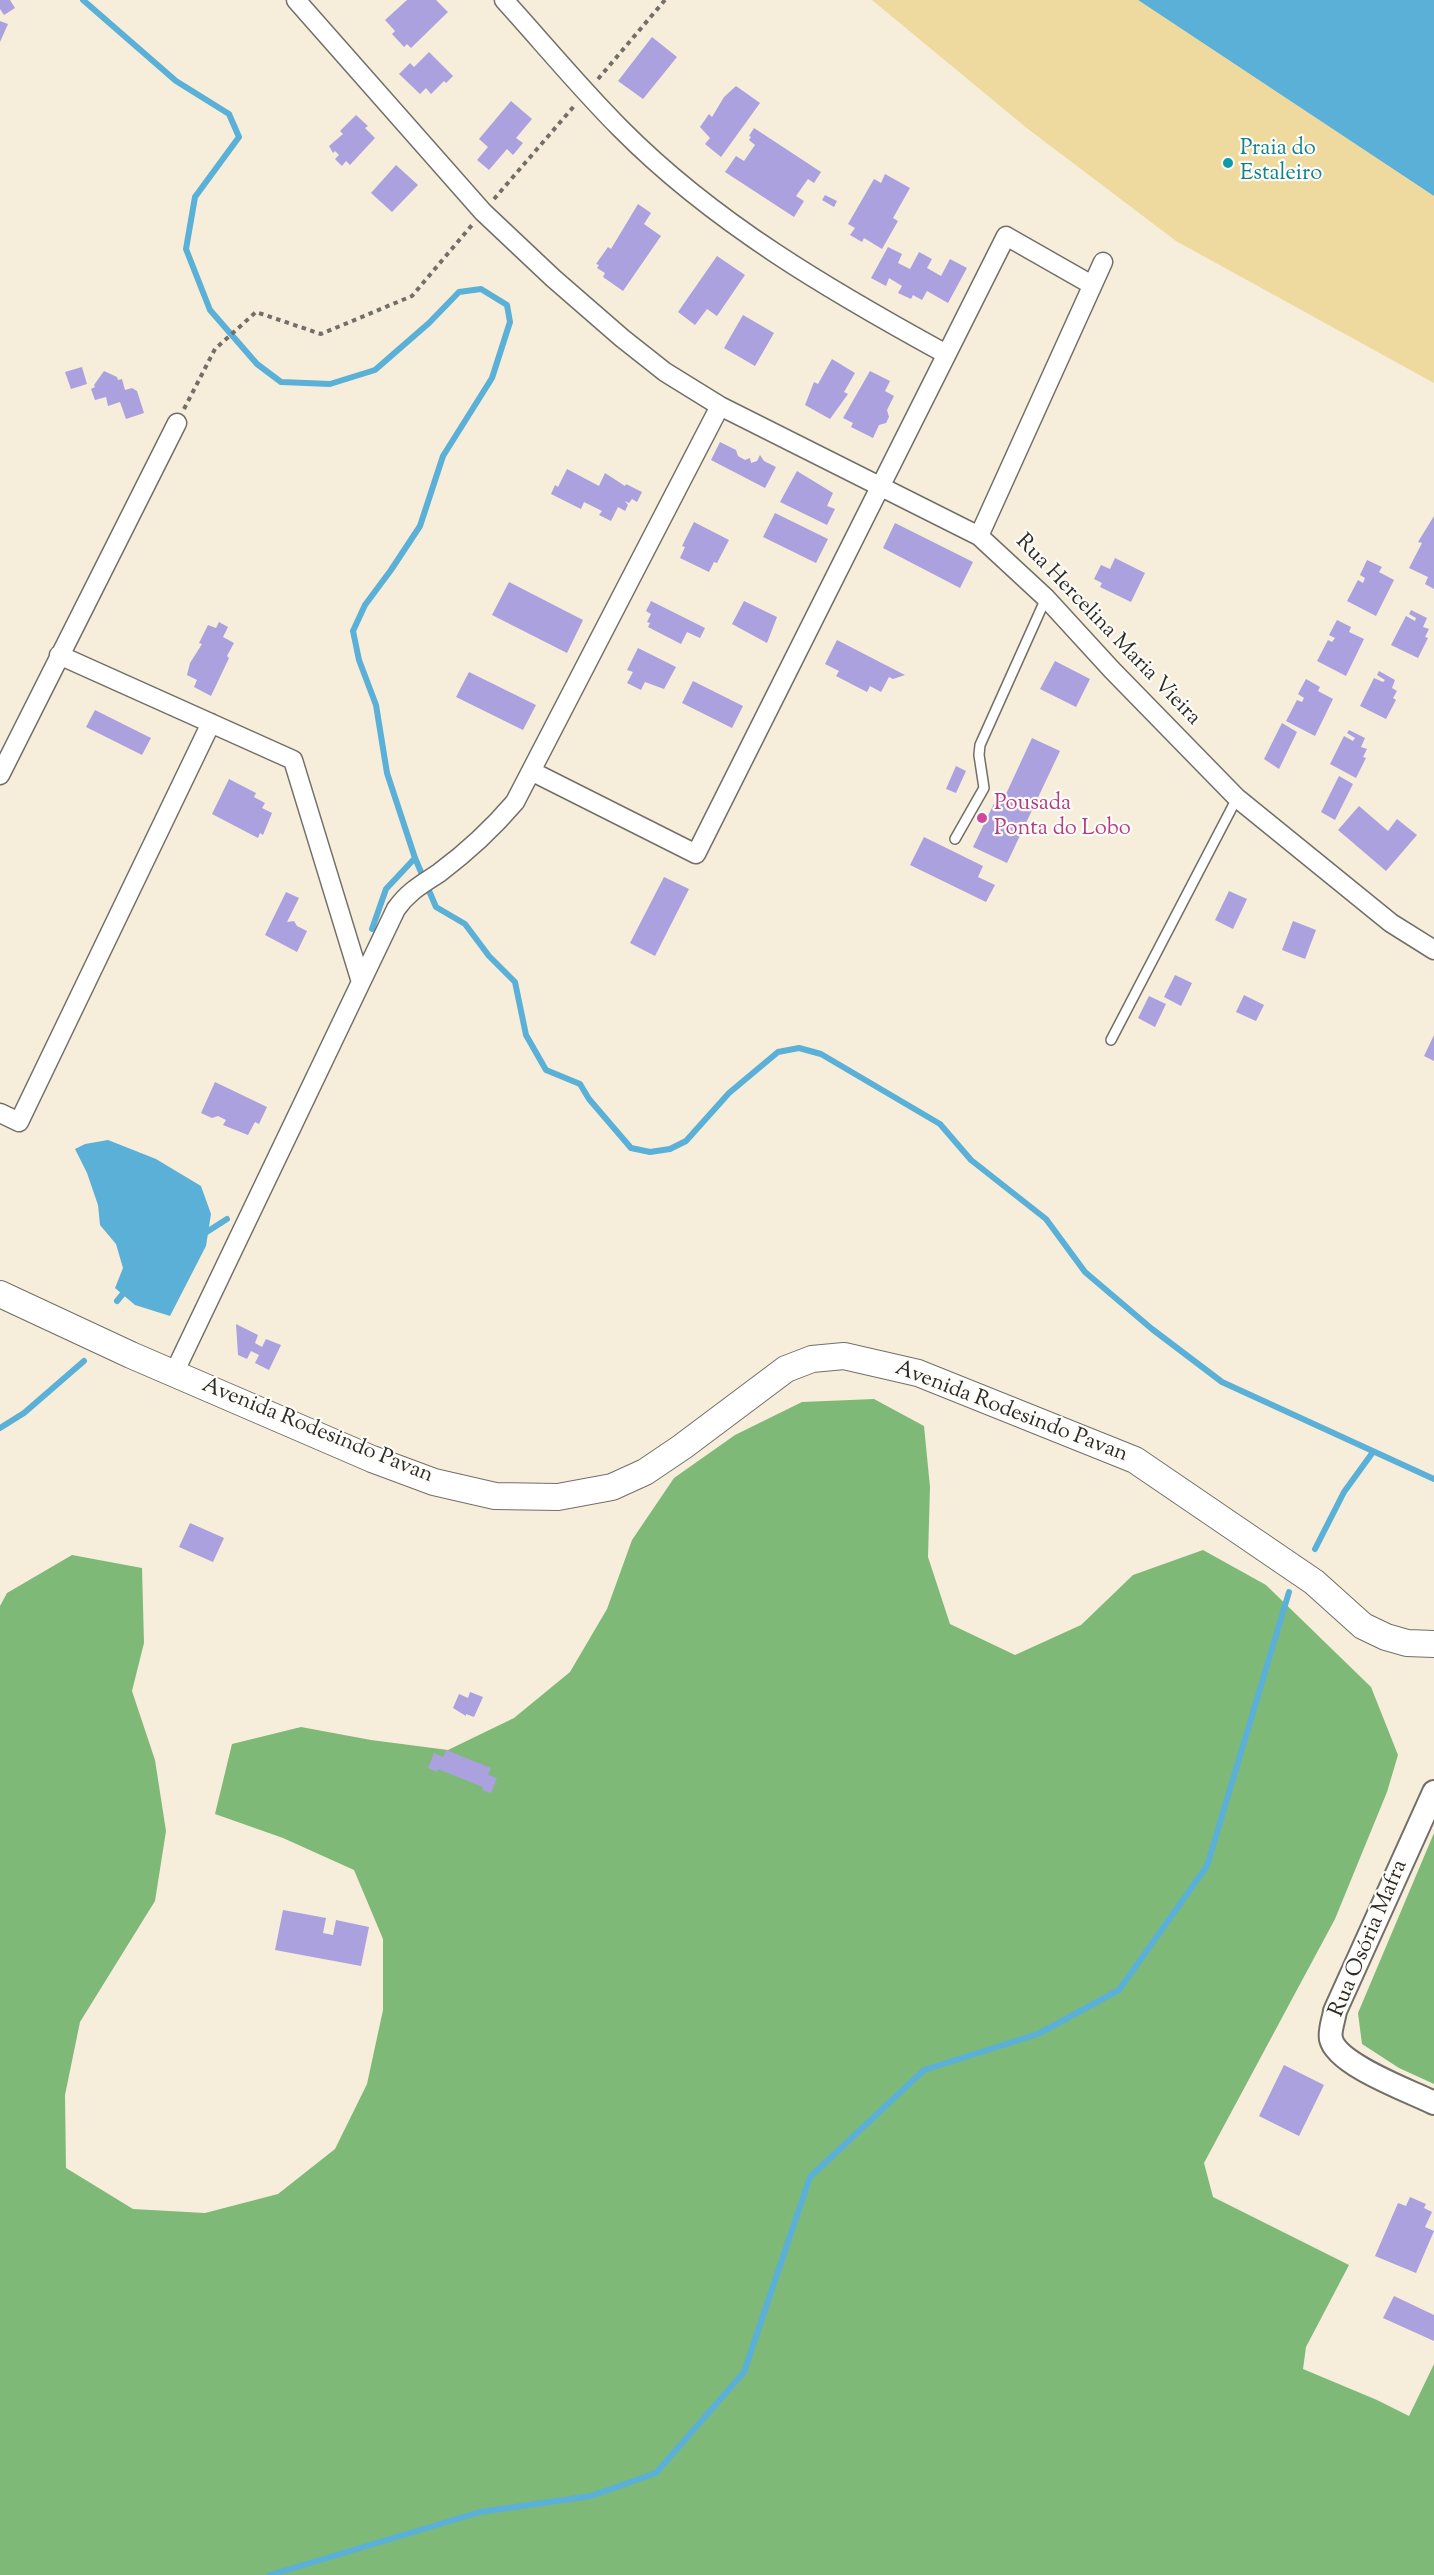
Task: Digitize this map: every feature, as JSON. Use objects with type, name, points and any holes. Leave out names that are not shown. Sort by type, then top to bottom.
[{"type":"main road","name":"Avenida Rodesindo Pavan","points":[[0,1294],[372,1459],[434,1482],[495,1496],[558,1497],[612,1487],[645,1472],[682,1447],[786,1369],[812,1359],[844,1356],[918,1373],[1135,1460],[1314,1582],[1363,1626],[1386,1637],[1407,1643],[1434,1644]]},
{"type":"street","points":[[296,0],[491,219],[553,278],[665,372],[720,406],[979,536]]},
{"type":"street","points":[[504,0],[621,129],[672,174],[791,264],[858,306],[946,354]]},
{"type":"street","points":[[531,771],[696,854],[1006,236],[1092,285]]},
{"type":"street","name":"Rua Hercelina Maria Vieira","points":[[1104,261],[979,536],[1046,598],[1112,670],[1237,798],[1391,923],[1434,950]]},
{"type":"street","points":[[179,1375],[206,1301],[396,909],[408,893],[489,833],[515,802],[720,406]]},
{"type":"street","points":[[0,775],[177,423]]},
{"type":"street","points":[[59,655],[292,760],[361,982]]},
{"type":"street","points":[[0,1113],[19,1122],[211,723]]},
{"type":"street","name":"Rua Osória Mafra","points":[[1434,1792],[1335,2011],[1330,2037],[1335,2050],[1353,2064],[1434,2103]]},
{"type":"lane","points":[[955,839],[984,788],[979,755],[980,745],[1046,598]]},
{"type":"lane","points":[[1111,1040],[1237,798]]},
{"type":"path","points":[[177,423],[215,349],[256,312]]},
{"type":"green space","points":[[874,1399],[924,1426],[930,1487],[928,1557],[950,1624],[1015,1655],[1081,1625],[1133,1575],[1203,1550],[1266,1585],[1371,1687],[1398,1755],[1387,1792],[1335,1919],[1204,2163],[1213,2197],[1349,2265],[1306,2347],[1303,2369],[1409,2416],[1434,2364],[1434,2575],[0,2575],[0,1606],[7,1593],[72,1555],[142,1568],[144,1643],[132,1691],[155,1760],[166,1831],[155,1901],[80,2022],[65,2095],[66,2168],[133,2209],[205,2213],[278,2194],[335,2149],[367,2084],[383,2010],[383,1939],[354,1870],[283,1838],[215,1814],[232,1744],[301,1727],[371,1740],[448,1750],[514,1718],[570,1672],[607,1609],[632,1540],[674,1478],[735,1435],[802,1402]]},
{"type":"green space","points":[[1434,1833],[1434,2084],[1399,2068],[1362,2044],[1358,2013]]},
{"type":"sand","name":"Praia do Estaleiro","points":[[872,0],[1138,0],[1434,196],[1434,383],[1176,241],[1028,129]]},
{"type":"water","points":[[1138,0],[1434,0],[1434,196]]},
{"type":"water","points":[[108,1140],[156,1159],[201,1186],[211,1214],[206,1246],[170,1316],[135,1305],[115,1288],[123,1268],[116,1244],[100,1225],[98,1205],[87,1173],[75,1149],[85,1144]]},
{"type":"building","points":[[0,0],[10,0],[15,8],[4,15],[0,9]]},
{"type":"building","points":[[407,0],[436,0],[448,12],[411,48],[407,44],[404,47],[392,34],[395,31],[385,20]]},
{"type":"building","points":[[0,21],[8,24],[0,42]]},
{"type":"building","points":[[652,37],[677,57],[643,99],[618,81]]},
{"type":"building","points":[[429,52],[453,76],[446,83],[444,81],[431,94],[426,88],[420,94],[399,74],[410,63],[414,67]]},
{"type":"building","points":[[736,86],[760,103],[721,157],[705,144],[710,138],[700,127],[709,114],[712,117],[724,97]]},
{"type":"building","points":[[511,101],[532,119],[516,138],[523,143],[513,155],[507,149],[489,170],[477,160],[488,147],[479,139]]},
{"type":"building","points":[[356,115],[368,126],[365,128],[375,138],[350,165],[346,161],[342,166],[335,159],[339,155],[335,151],[333,153],[329,146],[343,134],[340,131]]},
{"type":"building","points":[[754,128],[821,172],[814,183],[808,179],[796,196],[804,201],[794,217],[725,172],[736,156],[744,161],[755,145],[749,140]]},
{"type":"building","points":[[396,165],[418,185],[392,212],[371,193]]},
{"type":"building","points":[[885,174],[910,188],[893,218],[898,221],[882,249],[864,238],[862,242],[850,235],[855,228],[848,224],[874,179],[881,183]]},
{"type":"building","points":[[825,195],[837,201],[834,207],[822,200]]},
{"type":"building","points":[[638,204],[651,213],[644,224],[661,236],[623,291],[603,277],[605,273],[597,268],[599,265],[596,264],[608,247],[611,249]]},
{"type":"building","points":[[888,247],[902,254],[898,263],[910,269],[919,252],[932,259],[927,268],[941,276],[950,259],[967,268],[948,303],[927,291],[922,300],[913,295],[911,299],[898,293],[902,286],[889,278],[886,286],[871,278]]},
{"type":"building","points":[[717,256],[745,275],[717,316],[707,309],[695,325],[678,312]]},
{"type":"building","points":[[743,315],[774,333],[755,366],[724,348]]},
{"type":"building","points":[[832,359],[855,373],[844,392],[848,394],[830,419],[805,405],[814,382],[818,384]]},
{"type":"building","points":[[82,367],[87,384],[71,389],[65,372]]},
{"type":"building","points":[[104,371],[117,377],[118,380],[122,379],[125,390],[132,388],[137,391],[144,413],[126,419],[120,402],[108,406],[106,397],[95,400],[91,389],[95,387],[94,385]]},
{"type":"building","points":[[870,371],[890,381],[885,391],[894,396],[887,410],[889,417],[886,423],[879,425],[873,438],[851,427],[853,423],[843,418]]},
{"type":"building","points":[[720,442],[736,450],[738,456],[745,460],[750,458],[751,463],[757,461],[760,455],[764,461],[776,467],[765,488],[711,460]]},
{"type":"building","points":[[567,469],[599,486],[605,473],[625,486],[626,484],[642,492],[637,502],[632,499],[629,503],[625,501],[628,505],[625,511],[618,507],[611,521],[599,515],[602,511],[584,502],[581,509],[551,494],[555,485],[558,487]]},
{"type":"building","points":[[797,471],[833,493],[827,506],[835,509],[827,525],[780,502]]},
{"type":"building","points":[[775,513],[828,539],[816,563],[763,537]]},
{"type":"building","points":[[1434,516],[1434,589],[1425,584],[1428,577],[1409,568],[1422,543],[1418,542]]},
{"type":"building","points":[[694,522],[729,540],[717,563],[714,562],[709,572],[680,558],[685,547],[682,546]]},
{"type":"building","points":[[895,523],[973,562],[960,588],[883,548]]},
{"type":"building","points":[[1115,558],[1145,573],[1131,602],[1100,587],[1102,583],[1094,579],[1101,565],[1110,569]]},
{"type":"building","points":[[1367,560],[1382,567],[1379,572],[1394,580],[1376,616],[1347,601],[1358,580],[1363,583],[1365,578],[1360,575]]},
{"type":"building","points":[[509,582],[583,620],[567,653],[492,615]]},
{"type":"building","points":[[651,601],[705,628],[700,638],[687,632],[681,644],[648,627],[650,623],[647,622],[651,614],[646,611]]},
{"type":"building","points":[[744,601],[777,617],[767,643],[732,624]]},
{"type":"building","points":[[1411,610],[1427,618],[1423,627],[1429,629],[1425,637],[1428,638],[1418,658],[1391,645],[1406,616],[1415,621],[1416,618],[1409,614]]},
{"type":"building","points":[[1337,620],[1351,627],[1349,632],[1364,639],[1346,676],[1317,661],[1328,640],[1332,642],[1335,638],[1329,635]]},
{"type":"building","points":[[219,622],[228,627],[223,637],[234,643],[211,696],[194,687],[197,680],[187,675],[190,663],[202,644],[199,643],[208,625],[216,628]]},
{"type":"building","points":[[837,640],[905,675],[893,679],[889,677],[881,692],[870,686],[867,692],[836,676],[839,671],[825,664]]},
{"type":"building","points":[[638,648],[676,667],[664,689],[645,682],[641,690],[627,683],[633,672],[627,670]]},
{"type":"building","points":[[1055,661],[1090,679],[1076,707],[1040,689]]},
{"type":"building","points":[[1379,671],[1395,680],[1392,688],[1397,691],[1393,698],[1396,700],[1386,719],[1360,706],[1374,678],[1383,682],[1385,680],[1377,675]]},
{"type":"building","points":[[469,672],[536,705],[523,730],[456,697]]},
{"type":"building","points":[[1306,679],[1320,687],[1318,691],[1333,699],[1315,736],[1286,721],[1297,700],[1302,702],[1304,698],[1298,694]]},
{"type":"building","points":[[693,681],[743,706],[732,728],[682,703]]},
{"type":"building","points":[[95,710],[151,738],[142,755],[86,727]]},
{"type":"building","points":[[1282,723],[1297,732],[1279,769],[1264,759]]},
{"type":"building","points":[[1349,730],[1365,738],[1361,747],[1367,749],[1363,757],[1366,758],[1356,778],[1330,764],[1344,736],[1353,741],[1355,738],[1347,733]]},
{"type":"building","points":[[1032,738],[1060,751],[1007,863],[973,847],[1000,791],[1006,794]]},
{"type":"building","points":[[956,766],[966,771],[956,793],[946,789]]},
{"type":"building","points":[[1339,776],[1353,784],[1335,820],[1321,812]]},
{"type":"building","points":[[229,779],[256,793],[254,797],[265,803],[262,808],[272,813],[263,835],[260,833],[258,838],[212,814]]},
{"type":"building","points":[[1359,806],[1388,831],[1397,819],[1417,835],[1386,871],[1338,830]]},
{"type":"building","points":[[924,837],[983,866],[978,877],[995,885],[986,902],[910,865]]},
{"type":"building","points":[[664,877],[689,889],[655,956],[630,943]]},
{"type":"building","points":[[1229,891],[1247,899],[1233,929],[1215,920]]},
{"type":"building","points":[[286,892],[299,898],[287,922],[294,921],[297,926],[307,931],[297,952],[265,935]]},
{"type":"building","points":[[1293,921],[1316,930],[1305,959],[1282,950]]},
{"type":"building","points":[[1175,975],[1192,983],[1181,1006],[1164,997]]},
{"type":"building","points":[[1244,995],[1264,1005],[1256,1021],[1236,1012]]},
{"type":"building","points":[[1149,996],[1166,1004],[1155,1027],[1138,1018]]},
{"type":"building","points":[[1434,1035],[1434,1061],[1424,1056]]},
{"type":"building","points":[[215,1082],[267,1107],[259,1124],[255,1122],[248,1135],[223,1125],[226,1120],[218,1116],[212,1118],[201,1113]]},
{"type":"building","points":[[236,1324],[258,1335],[255,1343],[262,1347],[266,1339],[281,1345],[269,1370],[255,1363],[259,1355],[251,1351],[247,1359],[238,1355]]},
{"type":"building","points":[[190,1523],[224,1538],[213,1562],[179,1547]]},
{"type":"building","points":[[470,1692],[483,1697],[474,1717],[466,1714],[466,1716],[453,1708],[459,1694],[468,1698]]},
{"type":"building","points":[[446,1750],[491,1768],[488,1775],[497,1778],[491,1793],[482,1790],[483,1787],[438,1769],[437,1772],[428,1768],[434,1753],[443,1757]]},
{"type":"building","points":[[283,1910],[326,1918],[323,1933],[333,1935],[336,1920],[369,1927],[361,1966],[275,1950]]},
{"type":"building","points":[[1284,2065],[1324,2085],[1299,2136],[1259,2116]]},
{"type":"building","points":[[1410,2197],[1426,2204],[1424,2208],[1432,2212],[1425,2227],[1434,2231],[1416,2273],[1375,2256],[1398,2203],[1406,2206]]},
{"type":"building","points":[[1394,2296],[1434,2315],[1434,2341],[1383,2318]]},
{"type":"waterway","points":[[83,0],[176,81],[229,114],[239,137],[195,197],[186,249],[210,310],[257,364],[281,382],[330,384],[375,370],[429,323],[459,292],[481,289],[507,305],[510,322],[492,378],[443,456],[420,526],[365,605],[353,631],[359,660],[376,705],[387,773],[415,858],[436,907],[465,924],[489,956],[515,982],[526,1035],[546,1070],[580,1084],[589,1099],[631,1148],[650,1152],[670,1149],[686,1141],[729,1093],[778,1052],[799,1048],[821,1054],[940,1124],[971,1160],[1046,1219],[1085,1272],[1152,1329],[1222,1382],[1434,1479]]},
{"type":"waterway","points":[[372,929],[386,889],[415,858]]},
{"type":"waterway","points":[[202,1235],[227,1219]]},
{"type":"waterway","points":[[117,1301],[126,1290]]},
{"type":"waterway","points":[[0,1428],[24,1413],[84,1361]]},
{"type":"waterway","points":[[1315,1549],[1344,1492],[1373,1452]]},
{"type":"waterway","points":[[270,2575],[480,2512],[591,2496],[656,2473],[744,2372],[810,2177],[924,2070],[1038,2034],[1119,1990],[1207,1866],[1289,1592]]},
{"type":"place","name":"Praia do Estaleiro","points":[[1228,163]]},
{"type":"place","name":"Pousada Ponta do Lobo","points":[[982,818]]}]
